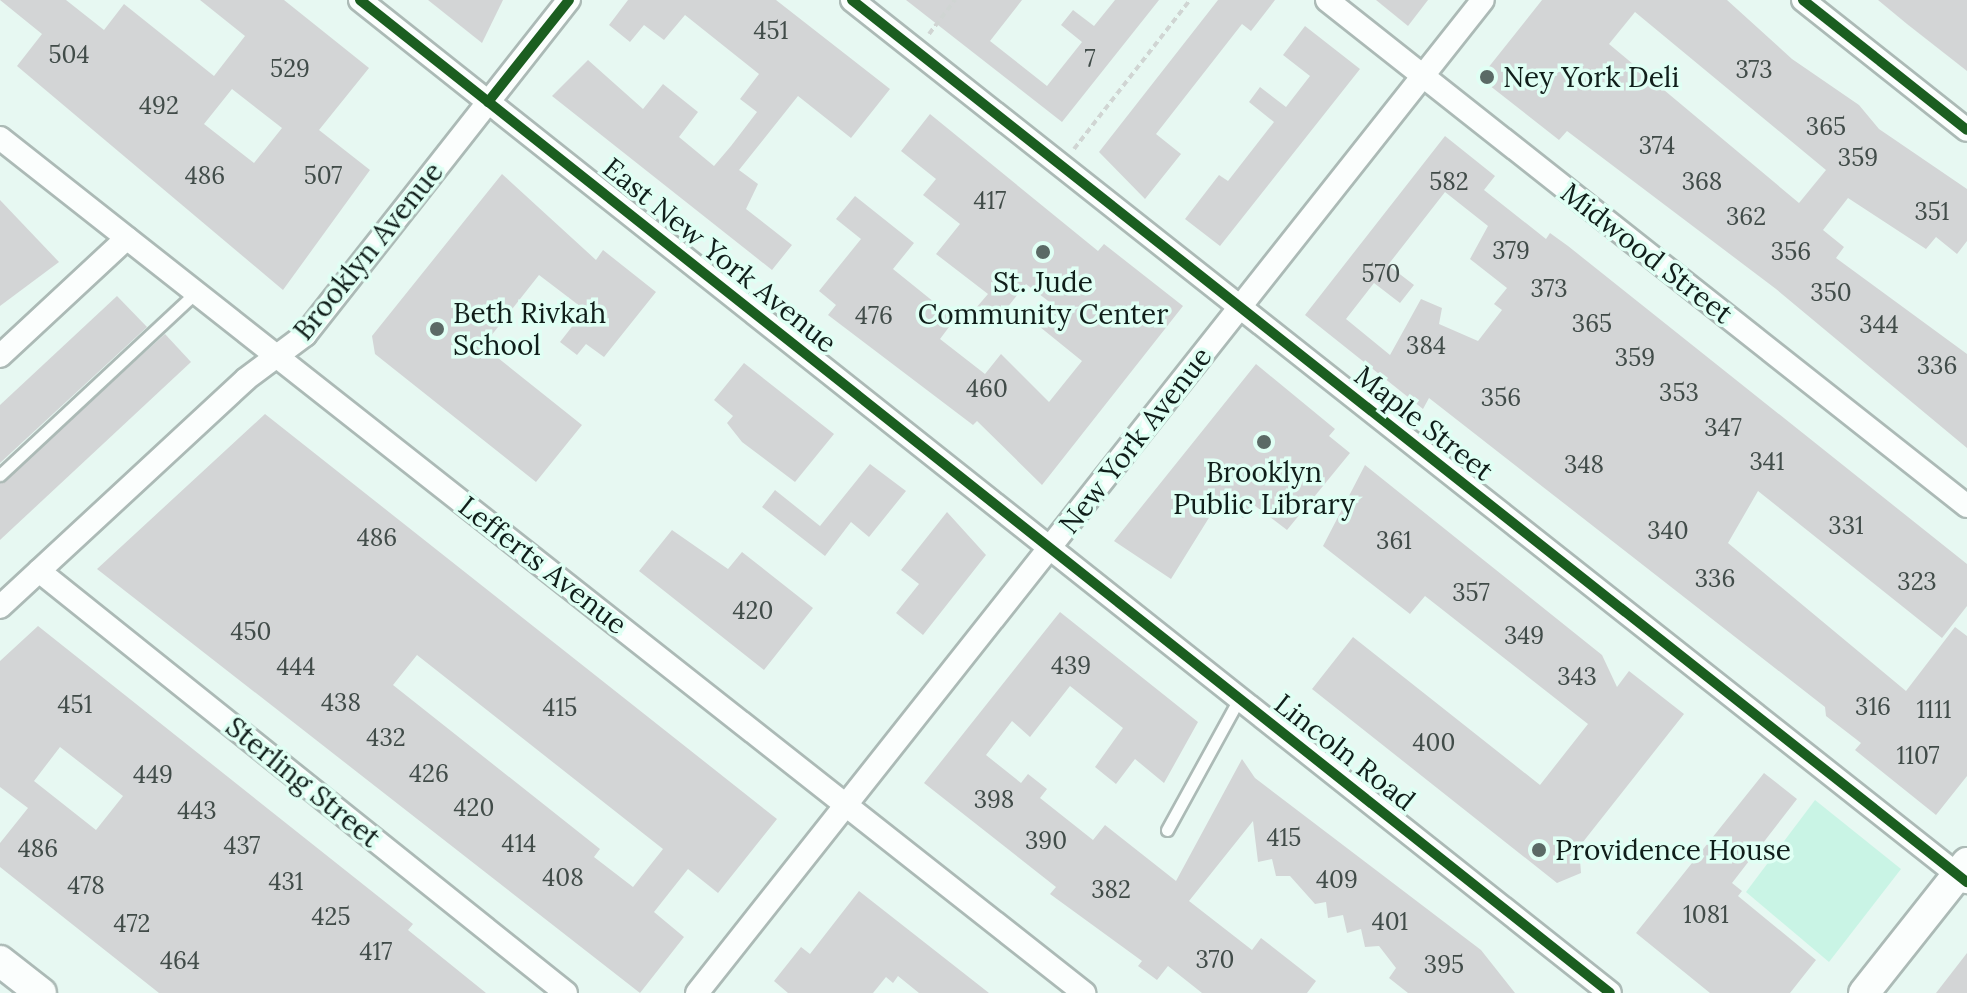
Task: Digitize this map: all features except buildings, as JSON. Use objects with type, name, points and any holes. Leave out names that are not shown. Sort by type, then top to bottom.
[{"type":"main road","points":[[1864,993],[1964,874]]},
{"type":"main road","points":[[0,961],[41,993]]},
{"type":"street","name":"East New York Avenue","points":[[360,0],[1049,548]]},
{"type":"street","name":"Brooklyn Avenue","points":[[0,607],[277,355],[305,335],[569,0]]},
{"type":"street","name":"Maple Street","points":[[852,0],[1964,874]]},
{"type":"street","name":"Midwood Street","points":[[1327,0],[1967,506]]},
{"type":"street","name":"New York Avenue","points":[[697,993],[1483,0]]},
{"type":"street","points":[[1803,0],[1967,130]]},
{"type":"street","name":"Lefferts Avenue","points":[[0,138],[1084,993]]},
{"type":"street","points":[[0,356],[127,238]]},
{"type":"street","name":"Lincoln Road","points":[[1049,548],[1610,993]]},
{"type":"street","name":"Sterling Street","points":[[39,571],[566,993]]},
{"type":"lane","points":[[0,475],[195,293]]},
{"type":"lane","points":[[1167,830],[1239,699]]},
{"type":"path","points":[[928,36],[955,0]]},
{"type":"path","points":[[1073,151],[1190,0]]},
{"type":"green space","points":[[1815,800],[1901,869],[1829,962],[1746,892]]},
{"type":"cycle path","points":[[360,0],[1610,993]]},
{"type":"cycle path","points":[[488,102],[569,0]]},
{"type":"cycle path","points":[[852,0],[1967,882]]},
{"type":"cycle path","points":[[1803,0],[1967,130]]},
{"type":"place","name":"Ney York Deli","points":[[1487,77]]},
{"type":"place","name":"St. Jude Community Center","points":[[1043,252]]},
{"type":"place","name":"Beth Rivkah School","points":[[437,329]]},
{"type":"place","name":"Brooklyn Public Library","points":[[1264,442]]},
{"type":"place","name":"Providence House","points":[[1539,850]]}]
